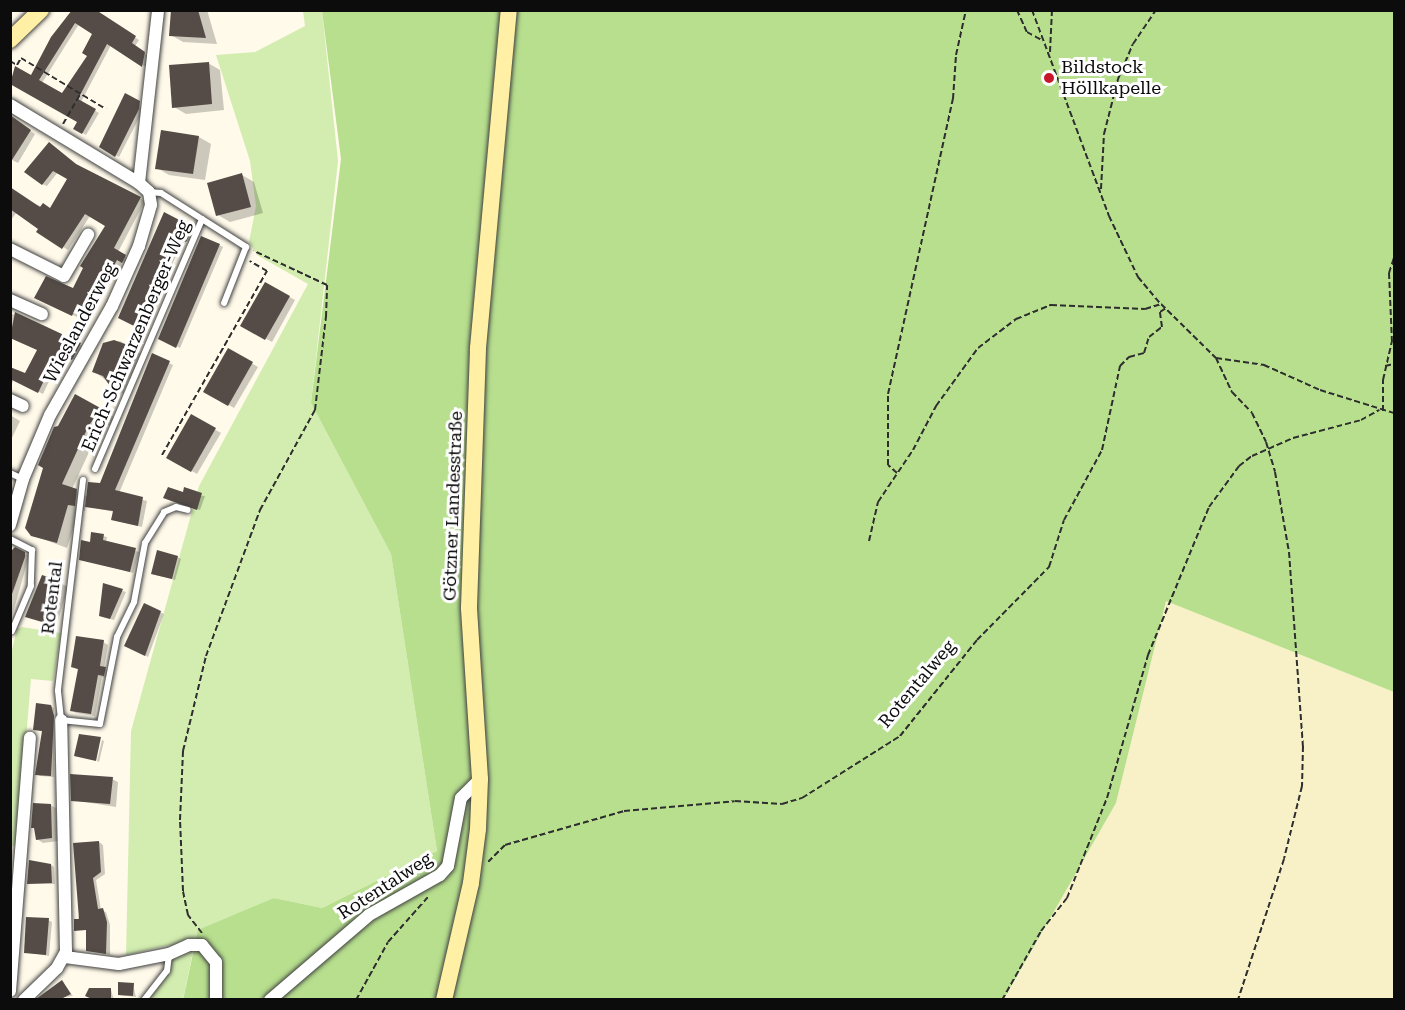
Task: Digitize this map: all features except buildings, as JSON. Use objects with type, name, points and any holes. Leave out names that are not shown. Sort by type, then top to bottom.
[{"type":"main road","points":[[10,40],[41,10]]},
{"type":"main road","name":"Götzner Landesstraße","points":[[444,999],[474,865],[480,779],[469,607],[478,348],[509,10]]},
{"type":"street","points":[[139,183],[158,10]]},
{"type":"street","points":[[10,105],[139,183],[149,192]]},
{"type":"street","name":"Wieslanderweg","points":[[10,525],[23,479],[50,415],[112,306],[139,246],[151,205],[149,192]]},
{"type":"street","points":[[10,249],[64,276],[88,235]]},
{"type":"street","points":[[10,300],[42,314]]},
{"type":"street","points":[[10,400],[23,406]]},
{"type":"street","name":"Rotental","points":[[61,720],[64,957]]},
{"type":"street","points":[[10,990],[30,738]]},
{"type":"street","name":"Rotentalweg","points":[[270,999],[369,915],[440,875],[448,866],[461,798],[480,779]]},
{"type":"street","points":[[24,999],[64,957],[119,964],[169,954],[189,945],[206,948],[216,962],[219,975],[216,999]]},
{"type":"lane","points":[[149,192],[161,193],[202,219]]},
{"type":"lane","name":"Erich-Schwarzenberger-Weg","points":[[95,469],[202,219],[246,247]]},
{"type":"lane","points":[[224,303],[246,247]]},
{"type":"lane","points":[[10,473],[23,479]]},
{"type":"lane","name":"Rotental","points":[[61,720],[58,691],[83,480]]},
{"type":"lane","points":[[61,720],[100,724],[117,637],[134,602],[145,543],[164,512],[176,507],[188,510]]},
{"type":"lane","points":[[10,539],[32,550],[31,586],[12,631]]},
{"type":"lane","points":[[144,999],[167,971],[169,954]]},
{"type":"path","points":[[897,473],[888,465],[888,394],[953,99],[956,55],[966,10]]},
{"type":"path","points":[[1017,10],[1027,32],[1044,42]]},
{"type":"path","points":[[1032,10],[1101,192],[1138,278],[1216,358],[1232,392],[1252,413],[1269,450],[1289,552],[1303,746],[1302,786],[1284,859],[1238,999]]},
{"type":"path","points":[[1050,55],[1052,10]]},
{"type":"path","points":[[1101,192],[1104,134],[1118,80],[1133,44],[1156,10]]},
{"type":"path","points":[[10,61],[17,65],[21,58],[105,109]]},
{"type":"path","points":[[57,134],[81,93]]},
{"type":"path","points":[[206,948],[207,939],[188,915],[183,891],[180,820],[183,751],[206,656],[260,510],[315,410],[326,317],[327,285],[246,247]]},
{"type":"path","points":[[162,455],[267,271],[243,256]]},
{"type":"path","points":[[1383,411],[1385,366],[1392,342],[1389,273],[1395,258]]},
{"type":"path","points":[[869,542],[872,516],[956,376],[978,348],[1017,319],[1051,305],[1092,304],[1145,309],[1161,304]]},
{"type":"path","name":"Rotentalweg","points":[[487,864],[505,845],[624,811],[735,801],[761,804],[802,798],[900,736],[977,640],[1041,578],[1064,520],[1102,450],[1120,366],[1137,352],[1144,353],[1149,337],[1162,327],[1160,312],[1166,308]]},
{"type":"path","points":[[1216,358],[1264,365],[1379,410],[1395,413]]},
{"type":"path","points":[[1385,366],[1395,363]]},
{"type":"path","points":[[1002,999],[1041,931],[1067,898],[1107,798],[1148,655],[1209,507],[1239,466],[1293,438],[1361,420],[1379,410]]},
{"type":"path","points":[[356,999],[388,942],[434,892]]},
{"type":"shaded area","points":[[1166,600],[1394,692],[1394,999],[1004,1000],[1116,803]]},
{"type":"green space","points":[[303,11],[322,11],[338,161],[311,403],[391,554],[437,851],[322,908],[274,898],[194,947],[183,999],[147,999],[169,972],[170,945],[126,955],[131,731],[199,486],[308,284],[257,255],[249,242],[256,206],[250,161],[216,55],[255,52],[305,26]]},
{"type":"green space","points":[[322,11],[1394,11],[1394,692],[1166,601],[1116,803],[1004,999],[183,1000],[198,930],[274,898],[322,908],[437,851],[391,554],[311,403],[341,159]]},
{"type":"green space","points":[[22,627],[61,633],[53,681],[31,679],[17,845],[11,846],[11,654],[17,629]]},
{"type":"place","name":"Bildstock Höllkapelle","points":[[1049,78]]}]
